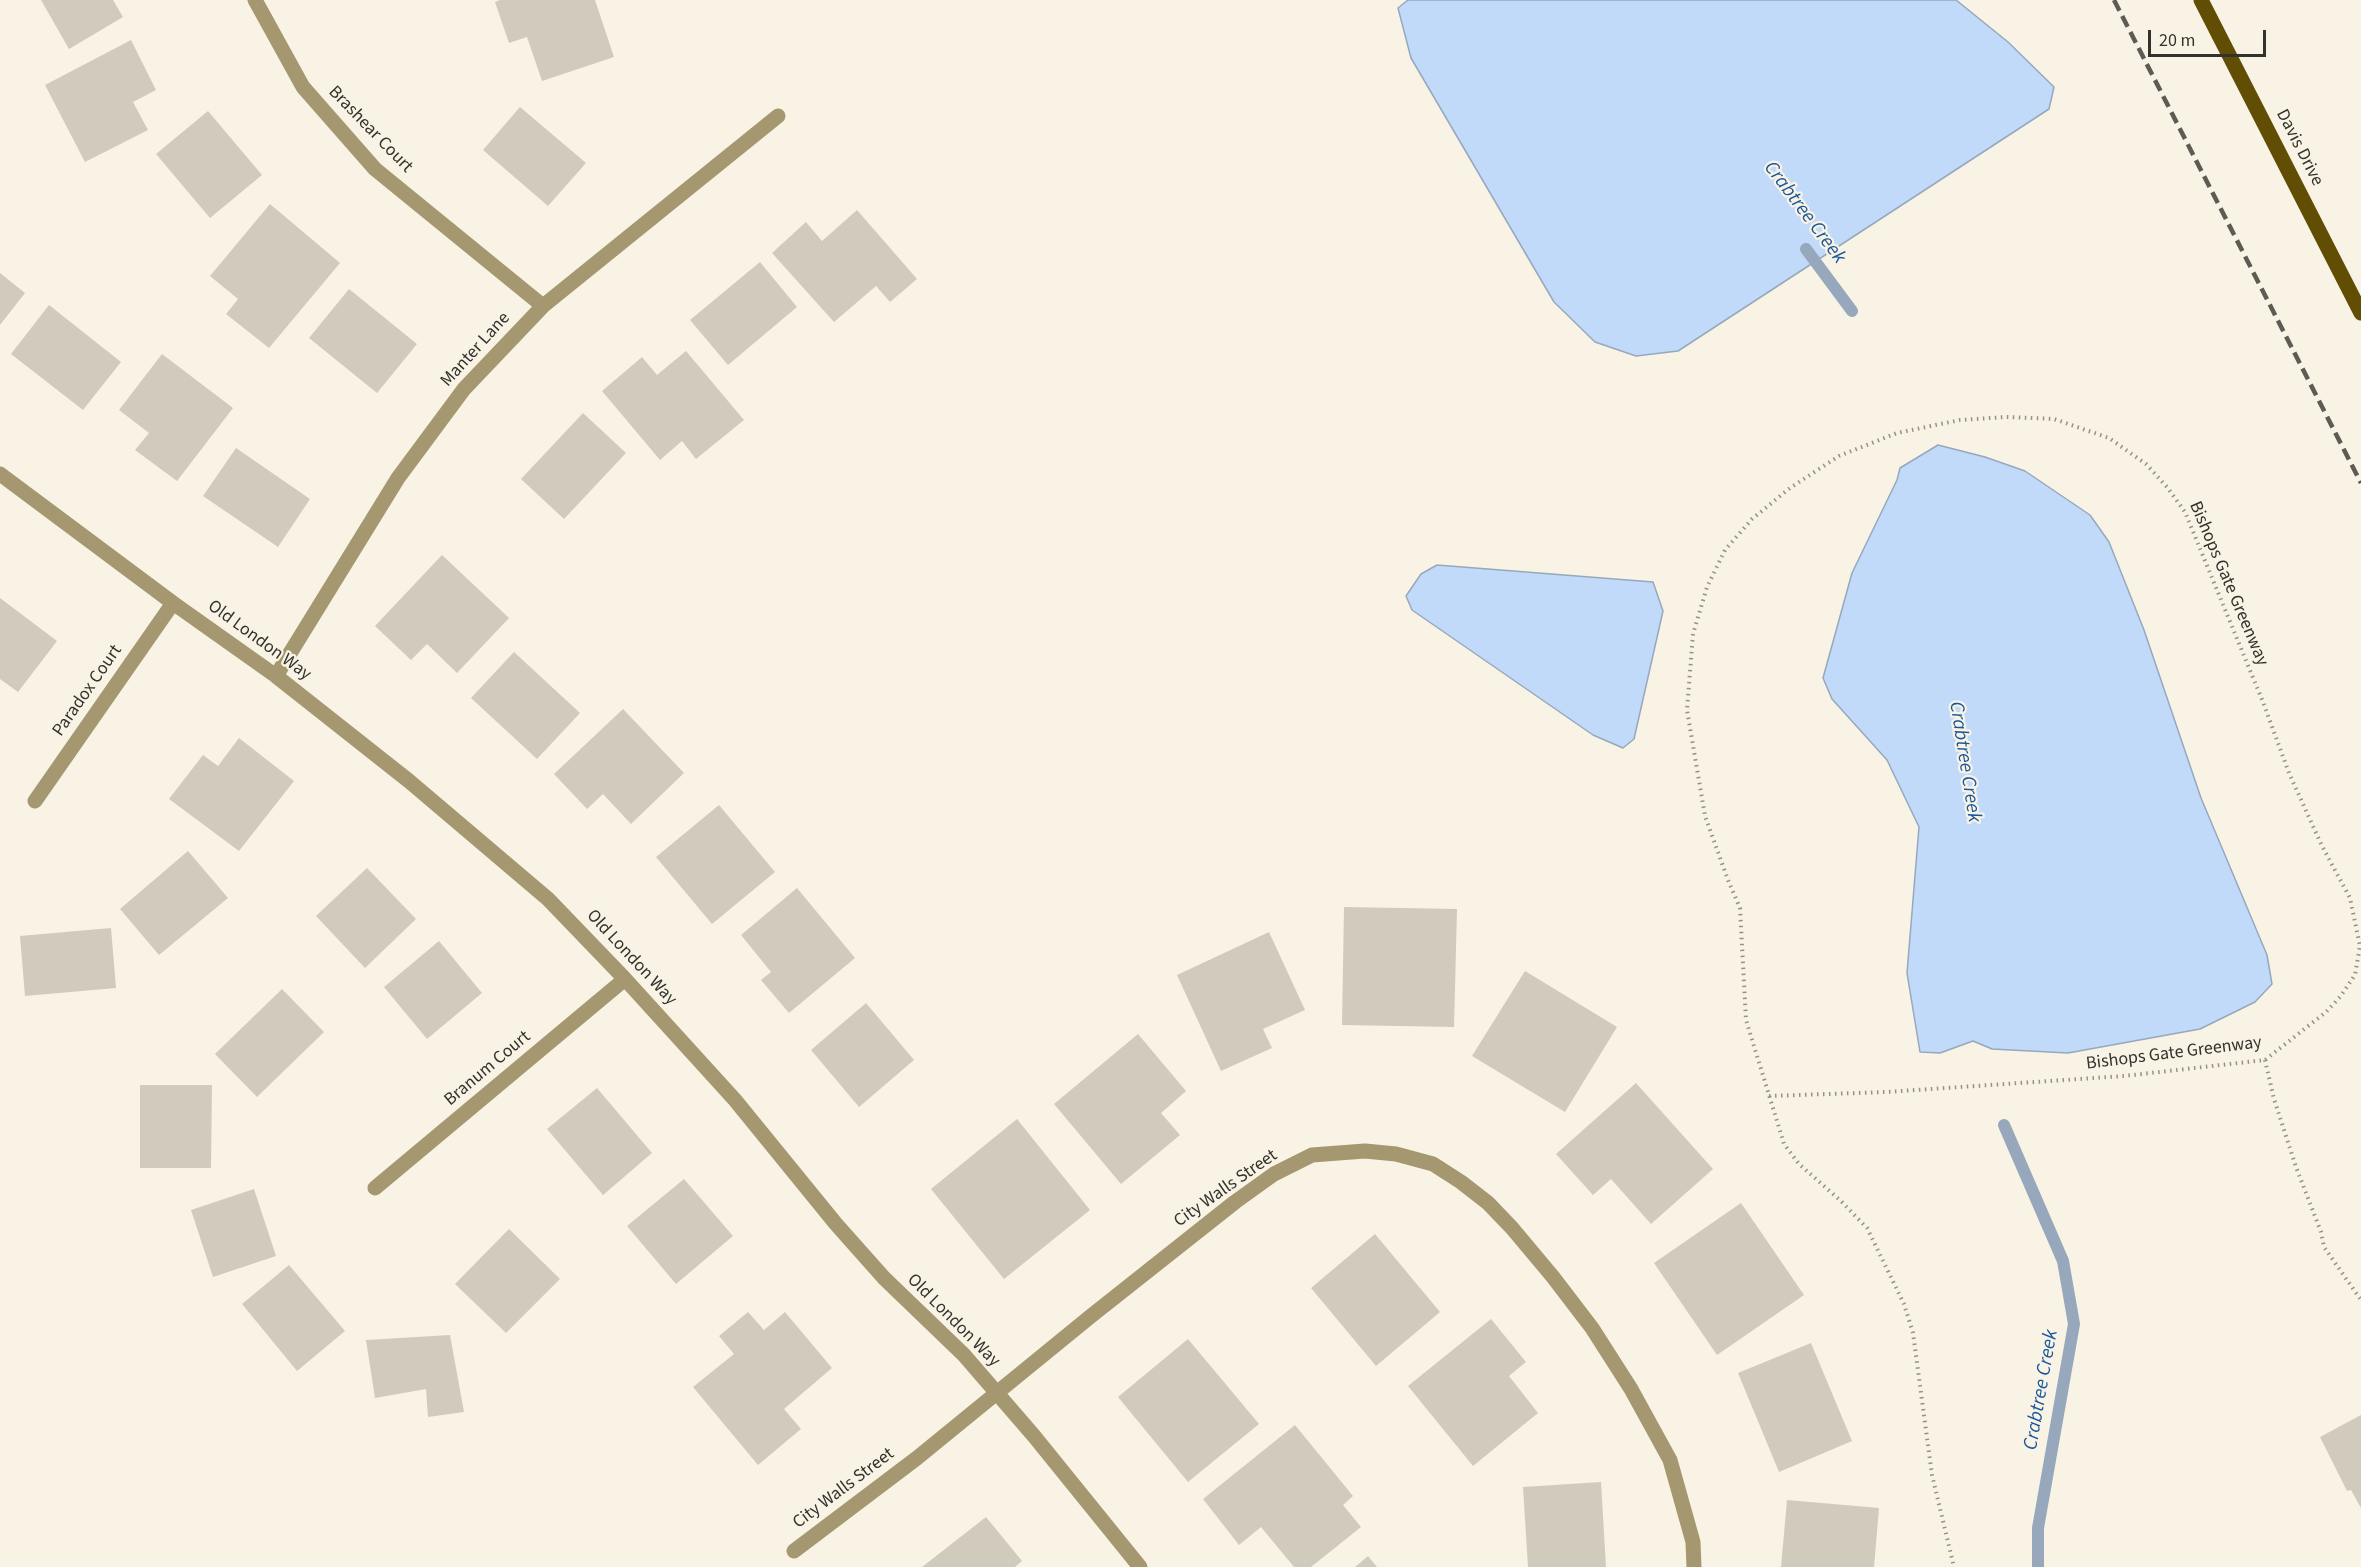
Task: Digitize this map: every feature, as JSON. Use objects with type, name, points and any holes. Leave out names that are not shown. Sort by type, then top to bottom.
[{"type":"main road","name":"Davis Drive","points":[[2201,0],[2361,313]]},
{"type":"street","name":"Brashear Court","points":[[255,0],[303,87],[375,169],[543,306]]},
{"type":"street","name":"Manter Lane","points":[[276,676],[398,478],[464,389],[543,306],[778,116]]},
{"type":"street","name":"Old London Way","points":[[0,474],[173,603],[276,676],[409,781],[548,899],[625,979],[735,1100],[836,1224],[884,1278],[964,1355],[1140,1567]]},
{"type":"street","name":"Paradox Court","points":[[35,801],[173,603]]},
{"type":"street","name":"Branum Court","points":[[375,1188],[625,979]]},
{"type":"street","name":"City Walls Street","points":[[794,1551],[917,1458],[1145,1273],[1274,1174],[1312,1155],[1365,1150],[1396,1154],[1433,1164],[1488,1203],[1512,1228],[1592,1328],[1631,1389],[1670,1460],[1693,1542],[1694,1567]]},
{"type":"path","name":"Bishops Gate Greenway","points":[[1769,1096],[1886,1092],[2124,1076],[2265,1060],[2312,1025],[2340,997],[2355,975],[2360,946],[2350,898],[2322,846],[2289,773],[2263,702],[2185,512],[2146,464],[2109,438],[2054,419],[2006,417],[1971,419],[1897,433],[1839,456],[1790,488],[1752,519],[1725,550],[1707,587],[1693,634],[1687,710],[1705,816],[1740,908],[1746,1020],[1769,1096],[1784,1144],[1799,1164],[1841,1201],[1867,1228],[1904,1304],[1913,1333],[1932,1475],[1954,1567]]},
{"type":"path","points":[[2265,1060],[2277,1111],[2321,1232],[2324,1247],[2361,1300]]},
{"type":"water","points":[[1408,0],[1956,0],[2008,42],[2054,87],[2049,109],[1678,351],[1636,356],[1595,342],[1554,302],[1411,58],[1398,8]]},
{"type":"water","points":[[1938,445],[1985,457],[2025,471],[2090,515],[2109,542],[2144,630],[2201,798],[2267,955],[2272,984],[2255,1002],[2200,1029],[2068,1053],[1992,1049],[1973,1041],[1940,1053],[1920,1052],[1907,973],[1919,827],[1887,760],[1832,699],[1823,678],[1852,573],[1897,480],[1900,468]]},
{"type":"water","points":[[1437,565],[1653,582],[1663,611],[1634,739],[1623,748],[1593,735],[1412,610],[1406,596],[1421,574]]},
{"type":"building","points":[[41,0],[113,0],[123,17],[69,49]]},
{"type":"building","points":[[500,0],[595,0],[614,57],[542,81],[527,37],[509,43],[495,2]]},
{"type":"building","points":[[131,40],[156,90],[133,102],[148,130],[85,162],[45,85]]},
{"type":"building","points":[[520,107],[586,163],[548,206],[483,150]]},
{"type":"building","points":[[208,111],[262,175],[210,218],[156,154]]},
{"type":"building","points":[[270,204],[340,263],[269,348],[226,314],[238,299],[210,276]]},
{"type":"building","points":[[857,210],[917,279],[890,302],[876,286],[834,322],[772,253],[806,222],[822,241]]},
{"type":"building","points":[[760,262],[797,307],[728,365],[690,320]]},
{"type":"building","points":[[0,273],[25,293],[0,325]]},
{"type":"building","points":[[349,289],[417,344],[377,393],[309,338]]},
{"type":"building","points":[[49,305],[121,362],[83,410],[11,354]]},
{"type":"building","points":[[686,351],[744,420],[696,459],[682,441],[660,460],[602,391],[642,357],[657,375]]},
{"type":"building","points":[[162,354],[233,408],[177,481],[135,450],[149,433],[119,410]]},
{"type":"building","points":[[583,413],[626,453],[564,519],[521,479]]},
{"type":"building","points":[[236,448],[310,499],[278,547],[203,496]]},
{"type":"building","points":[[442,555],[509,618],[457,673],[427,644],[411,660],[375,626]]},
{"type":"building","points":[[0,598],[57,641],[18,692],[0,679]]},
{"type":"building","points":[[514,652],[580,713],[537,759],[471,698]]},
{"type":"building","points":[[623,709],[684,773],[631,824],[603,794],[587,809],[554,774]]},
{"type":"building","points":[[239,738],[294,781],[239,851],[169,799],[203,755],[218,766]]},
{"type":"building","points":[[719,805],[775,872],[712,924],[656,857]]},
{"type":"building","points":[[188,851],[228,898],[159,955],[120,909]]},
{"type":"building","points":[[367,868],[416,919],[365,968],[316,916]]},
{"type":"building","points":[[797,888],[855,958],[789,1013],[761,980],[771,972],[741,935]]},
{"type":"building","points":[[1344,907],[1457,909],[1454,1027],[1342,1025]]},
{"type":"building","points":[[111,928],[116,988],[25,996],[20,936]]},
{"type":"building","points":[[1269,932],[1305,1010],[1263,1029],[1272,1048],[1221,1071],[1177,975]]},
{"type":"building","points":[[439,941],[482,993],[427,1039],[384,987]]},
{"type":"building","points":[[1525,971],[1617,1027],[1565,1112],[1472,1056]]},
{"type":"building","points":[[282,989],[324,1032],[257,1097],[215,1054]]},
{"type":"building","points":[[866,1003],[914,1060],[859,1107],[811,1050]]},
{"type":"building","points":[[1138,1034],[1186,1091],[1161,1113],[1180,1135],[1121,1184],[1054,1104]]},
{"type":"building","points":[[1636,1083],[1713,1169],[1651,1224],[1611,1179],[1593,1195],[1556,1154]]},
{"type":"building","points":[[140,1085],[212,1085],[211,1168],[140,1168]]},
{"type":"building","points":[[597,1088],[652,1153],[603,1195],[547,1129]]},
{"type":"building","points":[[1017,1119],[1090,1210],[1004,1279],[931,1189]]},
{"type":"building","points":[[684,1179],[733,1236],[676,1284],[627,1226]]},
{"type":"building","points":[[254,1189],[276,1256],[213,1277],[191,1210]]},
{"type":"building","points":[[1741,1203],[1804,1295],[1717,1355],[1654,1263]]},
{"type":"building","points":[[509,1229],[560,1279],[506,1333],[455,1284]]},
{"type":"building","points":[[1375,1234],[1440,1312],[1376,1366],[1311,1288]]},
{"type":"building","points":[[289,1265],[345,1331],[297,1371],[242,1304]]},
{"type":"building","points":[[748,1312],[764,1330],[785,1312],[832,1368],[784,1409],[801,1429],[758,1465],[693,1387],[734,1354],[719,1336]]},
{"type":"building","points":[[1491,1319],[1526,1362],[1509,1376],[1538,1413],[1473,1466],[1408,1386]]},
{"type":"building","points":[[450,1335],[464,1412],[428,1417],[426,1389],[375,1398],[366,1340]]},
{"type":"building","points":[[1188,1339],[1259,1424],[1188,1482],[1118,1397]]},
{"type":"building","points":[[1811,1343],[1852,1441],[1779,1472],[1738,1373]]},
{"type":"building","points":[[2361,1415],[2361,1508],[2351,1490],[2347,1491],[2320,1437]]},
{"type":"building","points":[[1295,1425],[1353,1496],[1343,1505],[1361,1527],[1311,1567],[1294,1567],[1261,1527],[1239,1545],[1203,1499]]},
{"type":"building","points":[[1601,1482],[1606,1567],[1528,1567],[1523,1487]]},
{"type":"building","points":[[1787,1500],[1879,1508],[1874,1567],[1781,1567]]},
{"type":"building","points":[[986,1517],[1022,1561],[1015,1567],[922,1567]]},
{"type":"building","points":[[1368,1556],[1377,1567],[1355,1567]]},
{"type":"waterway","name":"Crabtree Creek","points":[[1806,249],[1852,311]]},
{"type":"waterway","name":"Crabtree Creek","points":[[2004,1125],[2063,1261],[2074,1324],[2038,1528],[2038,1567]]},
{"type":"railway","points":[[2114,0],[2361,483]]}]
